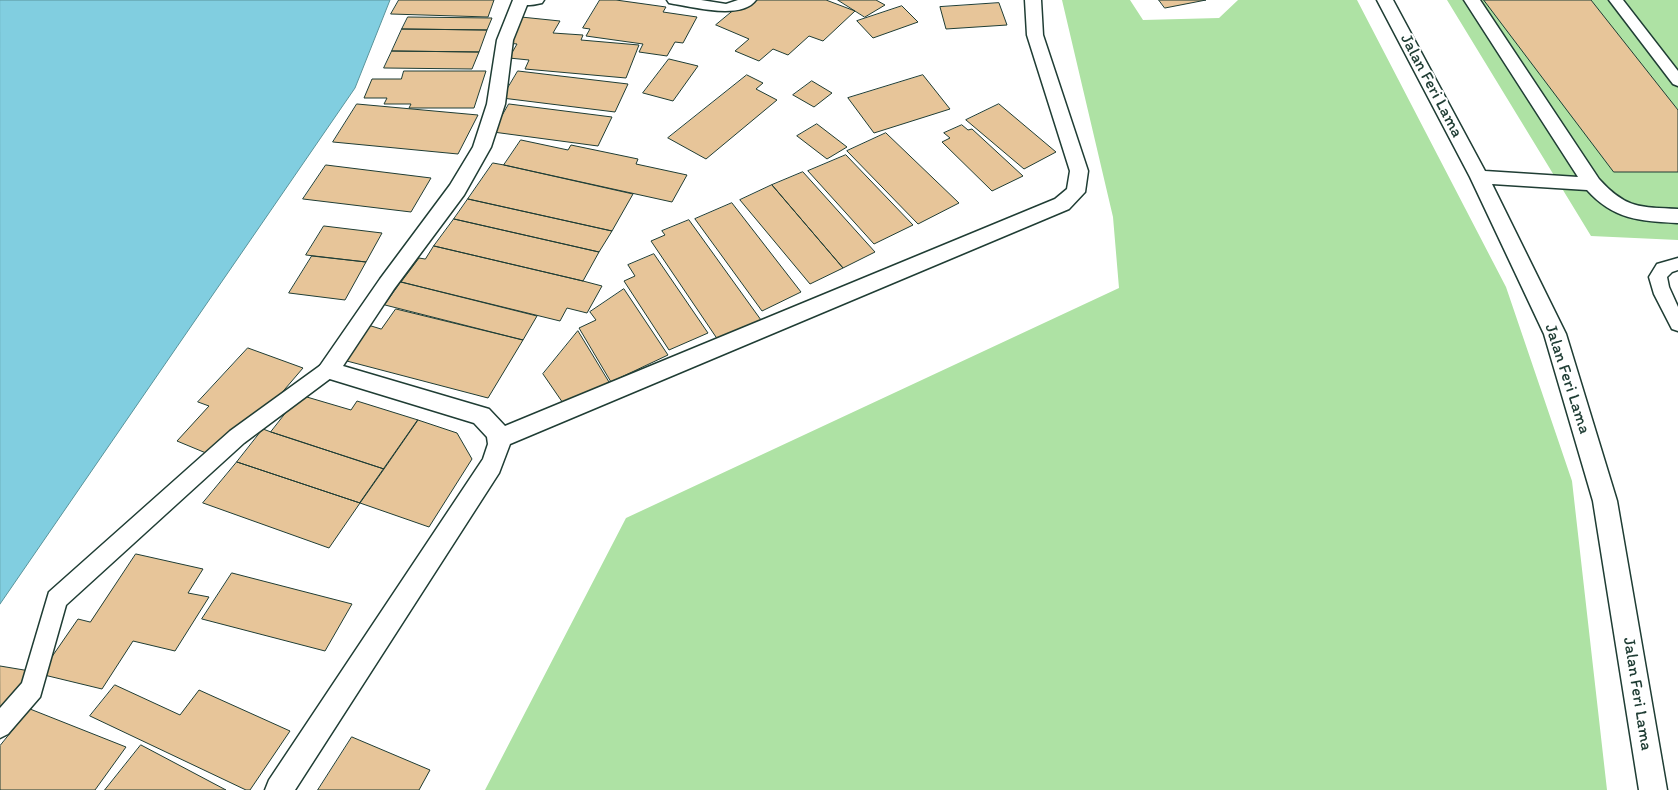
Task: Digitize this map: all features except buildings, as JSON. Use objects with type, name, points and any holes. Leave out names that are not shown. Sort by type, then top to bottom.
[{"type":"street","points":[[279,790],[491,466],[499,450],[500,438],[494,426],[480,416],[328,370],[387,284],[457,190],[482,147],[496,104],[505,40],[527,0]]},
{"type":"street","points":[[500,438],[1062,204],[1076,192],[1078,171],[1035,36],[1033,0]]},
{"type":"street","name":"Jalan Feri Lama","points":[[1385,0],[1479,177],[1555,334],[1605,501],[1653,790]]},
{"type":"street","points":[[1472,0],[1592,184],[1601,195],[1616,207],[1635,213],[1678,216]]},
{"type":"street","points":[[1479,177],[1592,184]]},
{"type":"lane","points":[[674,0],[726,8],[733,7],[749,0]]},
{"type":"lane","points":[[1616,0],[1678,81]]},
{"type":"lane","points":[[1678,264],[1668,265],[1661,270],[1658,277],[1678,324]]},
{"type":"lane","points":[[0,726],[32,689],[57,600],[238,437],[328,370]]},
{"type":"green space","points":[[1062,0],[1130,0],[1143,20],[1219,18],[1238,0],[1357,0],[1506,287],[1572,481],[1607,790],[485,790],[626,518],[1119,288],[1113,217]]},
{"type":"green space","points":[[1447,0],[1678,0],[1678,240],[1591,236]]},
{"type":"water","points":[[0,0],[390,0],[355,88],[0,604]]}]
